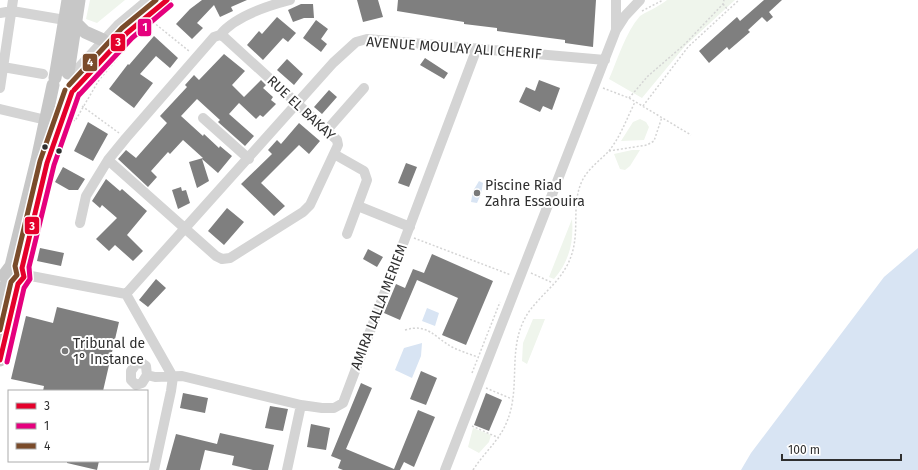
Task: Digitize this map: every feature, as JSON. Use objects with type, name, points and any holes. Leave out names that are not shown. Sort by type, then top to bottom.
[{"type":"main road","points":[[0,311],[48,163],[76,84],[70,74],[70,21],[68,0]]},
{"type":"main road","points":[[0,360],[12,275],[46,120],[50,79],[70,21],[79,0]]},
{"type":"main road","points":[[70,21],[85,32],[103,40]]},
{"type":"main road","points":[[50,79],[60,73],[70,74]]},
{"type":"main road","points":[[50,79],[58,94],[65,95],[73,91]]},
{"type":"street","points":[[0,88],[14,0]]},
{"type":"street","points":[[70,74],[119,24],[148,0]]},
{"type":"street","points":[[73,91],[127,33],[167,0]]},
{"type":"street","points":[[80,222],[86,196],[108,160],[214,37],[220,35],[224,30],[250,14],[290,0]]},
{"type":"street","points":[[616,0],[616,30]]},
{"type":"street","points":[[636,0],[644,0]]},
{"type":"street","points":[[445,470],[616,30],[625,16],[640,0]]},
{"type":"street","points":[[0,13],[12,10],[70,21]]},
{"type":"street","name":"RUE EL BAKAY","points":[[108,160],[222,260],[230,258],[303,212],[310,205],[338,145],[337,140],[220,35]]},
{"type":"street","name":"AVENUE MOULAY ALI CHERIF","points":[[126,294],[346,50],[356,42],[367,39],[605,60]]},
{"type":"street","name":"AMIRA LALLA MERIEM","points":[[147,375],[173,377],[182,376],[301,405],[322,408],[334,408],[343,403],[477,48]]},
{"type":"street","points":[[3,67],[50,79]]},
{"type":"street","points":[[327,130],[364,88]]},
{"type":"street","points":[[0,109],[46,120]]},
{"type":"street","points":[[203,118],[248,159]]},
{"type":"street","points":[[334,154],[364,171],[367,180],[347,234]]},
{"type":"street","points":[[358,206],[408,231]]},
{"type":"street","points":[[12,275],[31,276],[126,294],[173,377],[172,391],[154,470]]},
{"type":"street","points":[[287,470],[301,405]]},
{"type":"path","points":[[641,12],[663,0]]},
{"type":"path","points":[[629,98],[648,76],[685,44],[723,4],[724,0]]},
{"type":"path","points":[[642,106],[688,47],[739,0]]},
{"type":"path","points":[[723,4],[728,10]]},
{"type":"path","points":[[148,25],[152,21],[197,57]]},
{"type":"path","points":[[75,121],[82,106],[99,80],[124,50]]},
{"type":"path","points":[[604,81],[602,88],[629,98],[691,135]]},
{"type":"path","points":[[473,470],[500,438],[511,410],[515,342],[524,320],[538,299],[565,269],[572,255],[577,231],[576,197],[582,180],[617,139],[635,102]]},
{"type":"path","points":[[82,106],[126,138]]},
{"type":"path","points":[[608,151],[646,145],[654,141],[662,117]]},
{"type":"path","points":[[408,231],[522,274],[553,283]]},
{"type":"path","points":[[404,330],[412,328],[425,328],[451,347],[478,357]]},
{"type":"path","points":[[478,384],[512,399]]},
{"type":"path","points":[[465,418],[469,425],[500,438]]},
{"type":"shaded area","points":[[90,0],[125,0],[97,23],[86,19]]},
{"type":"shaded area","points":[[667,0],[735,0],[685,46],[642,98],[609,79],[626,38],[640,16]]},
{"type":"shaded area","points":[[640,119],[646,122],[649,127],[644,140],[621,141],[633,122]]},
{"type":"shaded area","points":[[632,150],[640,150],[630,166],[625,170],[620,169],[614,154]]},
{"type":"shaded area","points":[[572,219],[571,244],[567,259],[554,279],[549,277]]},
{"type":"shaded area","points":[[533,319],[545,319],[527,364],[522,361],[523,343]]},
{"type":"shaded area","points":[[473,428],[491,435],[489,442],[479,453],[468,447]]},
{"type":"water","name":"Piscine Riad Zahra Essaouira","points":[[479,181],[483,183],[481,194],[477,203],[471,202],[473,191]]},
{"type":"water","points":[[918,248],[918,470],[741,470],[751,453],[884,277]]},
{"type":"water","points":[[427,308],[439,313],[435,326],[422,321]]},
{"type":"water","points":[[422,343],[421,356],[412,378],[395,370],[404,348]]},
{"type":"building","points":[[202,0],[247,0],[231,7],[233,11],[220,17],[214,5],[197,23],[203,28],[192,39],[176,24],[190,9]]},
{"type":"building","points":[[357,0],[378,0],[383,17],[363,22]]},
{"type":"building","points":[[398,0],[596,0],[593,47],[565,43],[565,40],[497,31],[497,28],[464,24],[464,22],[397,11]]},
{"type":"building","points":[[764,0],[782,0],[769,12],[773,17],[767,22],[762,17],[748,30],[750,32],[729,50],[727,47],[709,63],[699,51],[737,17],[740,21]]},
{"type":"building","points":[[301,4],[313,4],[314,18],[304,18],[293,22],[288,10]]},
{"type":"building","points":[[277,17],[296,33],[288,42],[283,38],[263,60],[247,45],[259,31],[262,34]]},
{"type":"building","points":[[316,20],[328,29],[321,39],[327,44],[321,52],[303,38]]},
{"type":"building","points":[[154,36],[178,58],[170,68],[156,56],[140,74],[153,83],[134,108],[109,89],[128,64],[129,65]]},
{"type":"building","points":[[224,54],[245,71],[232,85],[244,97],[261,80],[266,85],[263,88],[273,97],[271,100],[276,104],[263,117],[260,115],[256,119],[239,103],[229,114],[254,136],[245,146],[218,122],[220,120],[197,99],[181,116],[203,136],[204,134],[219,148],[220,146],[232,156],[218,173],[202,159],[209,181],[197,188],[189,162],[203,158],[183,140],[170,154],[168,152],[151,171],[157,177],[148,187],[118,159],[126,150],[136,158],[167,123],[160,116],[187,87],[185,85],[194,75],[199,80]]},
{"type":"building","points":[[425,58],[448,73],[444,79],[420,65]]},
{"type":"building","points":[[287,59],[303,74],[294,85],[277,70]]},
{"type":"building","points":[[539,80],[560,88],[552,110],[543,106],[540,112],[519,102],[526,87],[535,91]]},
{"type":"building","points":[[329,90],[337,97],[322,114],[314,107]]},
{"type":"building","points":[[88,122],[108,134],[93,161],[74,151]]},
{"type":"building","points":[[299,123],[320,141],[309,154],[299,145],[261,183],[285,206],[274,216],[241,184],[272,154],[268,150],[277,140],[281,144]]},
{"type":"building","points":[[406,163],[417,167],[409,187],[398,183]]},
{"type":"building","points":[[63,167],[85,179],[78,190],[69,190],[55,182]]},
{"type":"building","points":[[106,179],[120,191],[122,189],[147,211],[127,235],[143,251],[133,261],[115,245],[109,251],[96,239],[117,218],[102,205],[100,208],[92,201]]},
{"type":"building","points":[[181,187],[182,191],[186,190],[190,203],[178,209],[172,190]]},
{"type":"building","points":[[227,208],[244,222],[224,245],[208,231]]},
{"type":"building","points":[[40,248],[64,253],[61,266],[37,261]]},
{"type":"building","points":[[368,249],[383,257],[377,267],[363,259]]},
{"type":"building","points":[[432,254],[493,281],[466,345],[442,335],[458,298],[417,280],[400,320],[384,313],[396,284],[405,288],[413,269],[424,273]]},
{"type":"building","points":[[156,279],[166,288],[148,307],[139,300]]},
{"type":"building","name":"Tribunal de 1° Instance","points":[[57,307],[119,322],[103,390],[43,390],[44,386],[11,379],[26,316],[53,323]]},
{"type":"building","points":[[421,371],[437,378],[426,405],[410,399]]},
{"type":"building","points":[[361,383],[372,388],[346,449],[394,469],[418,410],[435,417],[414,467],[404,462],[400,470],[343,470],[338,468],[341,460],[331,456]]},
{"type":"building","points":[[183,393],[208,398],[205,413],[180,408]]},
{"type":"building","points":[[486,393],[502,400],[489,431],[474,425]]},
{"type":"building","points":[[270,406],[288,409],[283,431],[265,428]]},
{"type":"building","points":[[311,424],[330,428],[326,450],[307,447]]},
{"type":"building","points":[[220,433],[274,445],[268,470],[253,470],[232,465],[234,456],[205,450],[200,470],[166,470],[176,434],[217,444]]},
{"type":"building","points":[[67,462],[99,462],[97,470]]},
{"type":"transit line","name":"4","points":[[69,85],[122,28],[156,0]]},
{"type":"transit line","name":"3","points":[[74,90],[127,33],[167,0]]},
{"type":"transit line","name":"1","points":[[79,95],[132,38],[171,5]]},
{"type":"transit line","name":"4","points":[[0,330],[11,282],[17,275],[15,266],[40,161],[65,90]]},
{"type":"transit line","name":"3","points":[[0,360],[18,284],[24,277],[22,268],[47,163],[72,92]]},
{"type":"transit line","name":"1","points":[[7,362],[24,288],[30,279],[29,267],[54,165],[79,94]]},
{"type":"place","name":"Piscine Riad Zahra Essaouira","points":[[477,193]]},
{"type":"place","name":"Tribunal de 1° Instance","points":[[65,351]]}]
